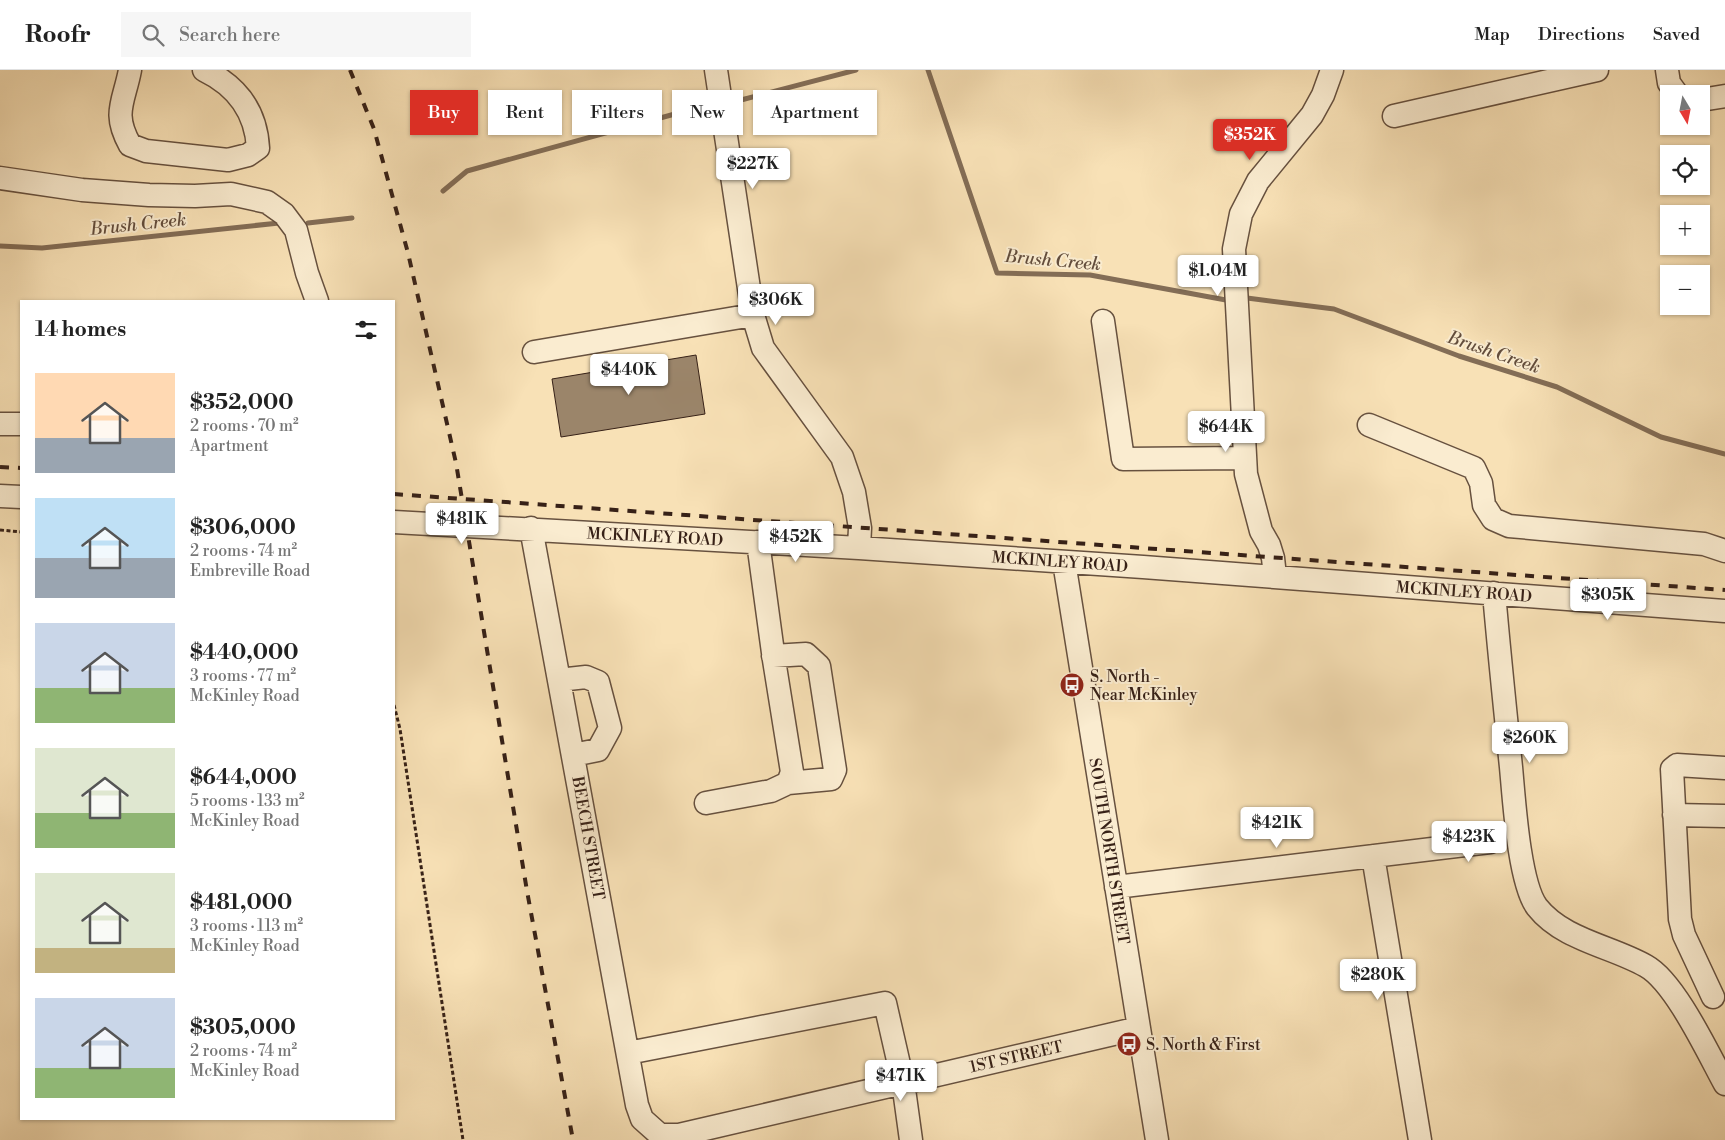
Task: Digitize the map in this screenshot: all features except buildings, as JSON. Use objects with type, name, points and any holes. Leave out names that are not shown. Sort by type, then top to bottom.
[{"type":"street","points":[[130,70],[120,117],[122,130],[130,144],[146,151],[228,160],[248,155],[258,148],[257,130],[247,106],[219,77],[204,70]]},
{"type":"street","points":[[716,70],[753,315],[763,348],[842,457],[854,492],[860,528],[860,548]]},
{"type":"street","points":[[1275,576],[1269,545],[1260,531],[1244,458],[1234,256],[1241,214],[1258,181],[1312,115],[1323,96],[1332,70]]},
{"type":"street","points":[[1394,116],[1596,70]]},
{"type":"street","points":[[1667,70],[1670,85]]},
{"type":"street","points":[[1710,98],[1725,96]]},
{"type":"street","points":[[0,178],[82,190],[150,195],[195,196],[230,194],[267,202],[284,214],[296,230],[307,273],[317,300]]},
{"type":"street","points":[[534,352],[753,315]]},
{"type":"street","points":[[1103,321],[1122,459],[1244,458]]},
{"type":"street","points":[[0,424],[20,424]]},
{"type":"street","points":[[1369,424],[1474,468],[1481,483],[1484,505],[1493,519],[1509,526],[1704,544],[1725,551]]},
{"type":"street","points":[[0,496],[20,497]]},
{"type":"street","name":"MCKINLEY ROAD","points":[[395,522],[466,527],[532,528],[860,548],[1275,576],[1725,611]]},
{"type":"street","name":"BEECH STREET","points":[[532,528],[637,1105],[642,1119],[660,1137]]},
{"type":"street","points":[[758,542],[773,656],[792,772],[788,782]]},
{"type":"street","name":"SOUTH NORTH STREET","points":[[1064,562],[1157,1140]]},
{"type":"street","points":[[1494,593],[1518,836],[1527,886],[1536,906],[1552,922],[1574,935],[1646,966],[1661,977],[1677,999],[1725,1084]]},
{"type":"street","points":[[706,803],[771,791],[788,782],[831,779],[835,770],[819,666],[806,654],[773,656]]},
{"type":"street","points":[[560,680],[586,677],[598,682],[610,728],[598,750],[573,755]]},
{"type":"street","points":[[1677,999],[1719,996],[1684,935],[1680,919],[1672,769],[1677,765],[1725,768]]},
{"type":"street","points":[[1674,815],[1725,816]]},
{"type":"street","points":[[1116,888],[1490,842]]},
{"type":"street","points":[[1373,856],[1420,1140]]},
{"type":"street","points":[[628,1053],[885,1003],[903,1082],[912,1140]]},
{"type":"street","name":"1ST STREET","points":[[660,1137],[679,1135],[1138,1028]]},
{"type":"path","points":[[0,530],[20,532]]},
{"type":"path","points":[[395,709],[400,729],[462,1140]]},
{"type":"waterway","name":"Brush Creek","points":[[743,99],[856,70]]},
{"type":"waterway","name":"Brush Creek","points":[[928,70],[997,273],[1090,275],[1226,300]]},
{"type":"waterway","name":"Brush Creek","points":[[443,191],[467,171],[672,115]]},
{"type":"waterway","name":"Brush Creek","points":[[308,223],[352,218]]},
{"type":"waterway","name":"Brush Creek","points":[[0,246],[42,248],[279,223]]},
{"type":"waterway","name":"Brush Creek","points":[[1247,298],[1334,309],[1459,356],[1557,387],[1661,437],[1725,454]]},
{"type":"railway","points":[[350,70],[374,129],[408,253],[456,463],[527,891],[573,1140]]},
{"type":"railway","points":[[0,467],[20,468]]},
{"type":"railway","points":[[395,494],[1725,590]]},
{"type":"place","name":"S. North - Near McKinley","points":[[1072,685]]},
{"type":"place","name":"S. North & First","points":[[1129,1044]]}]
